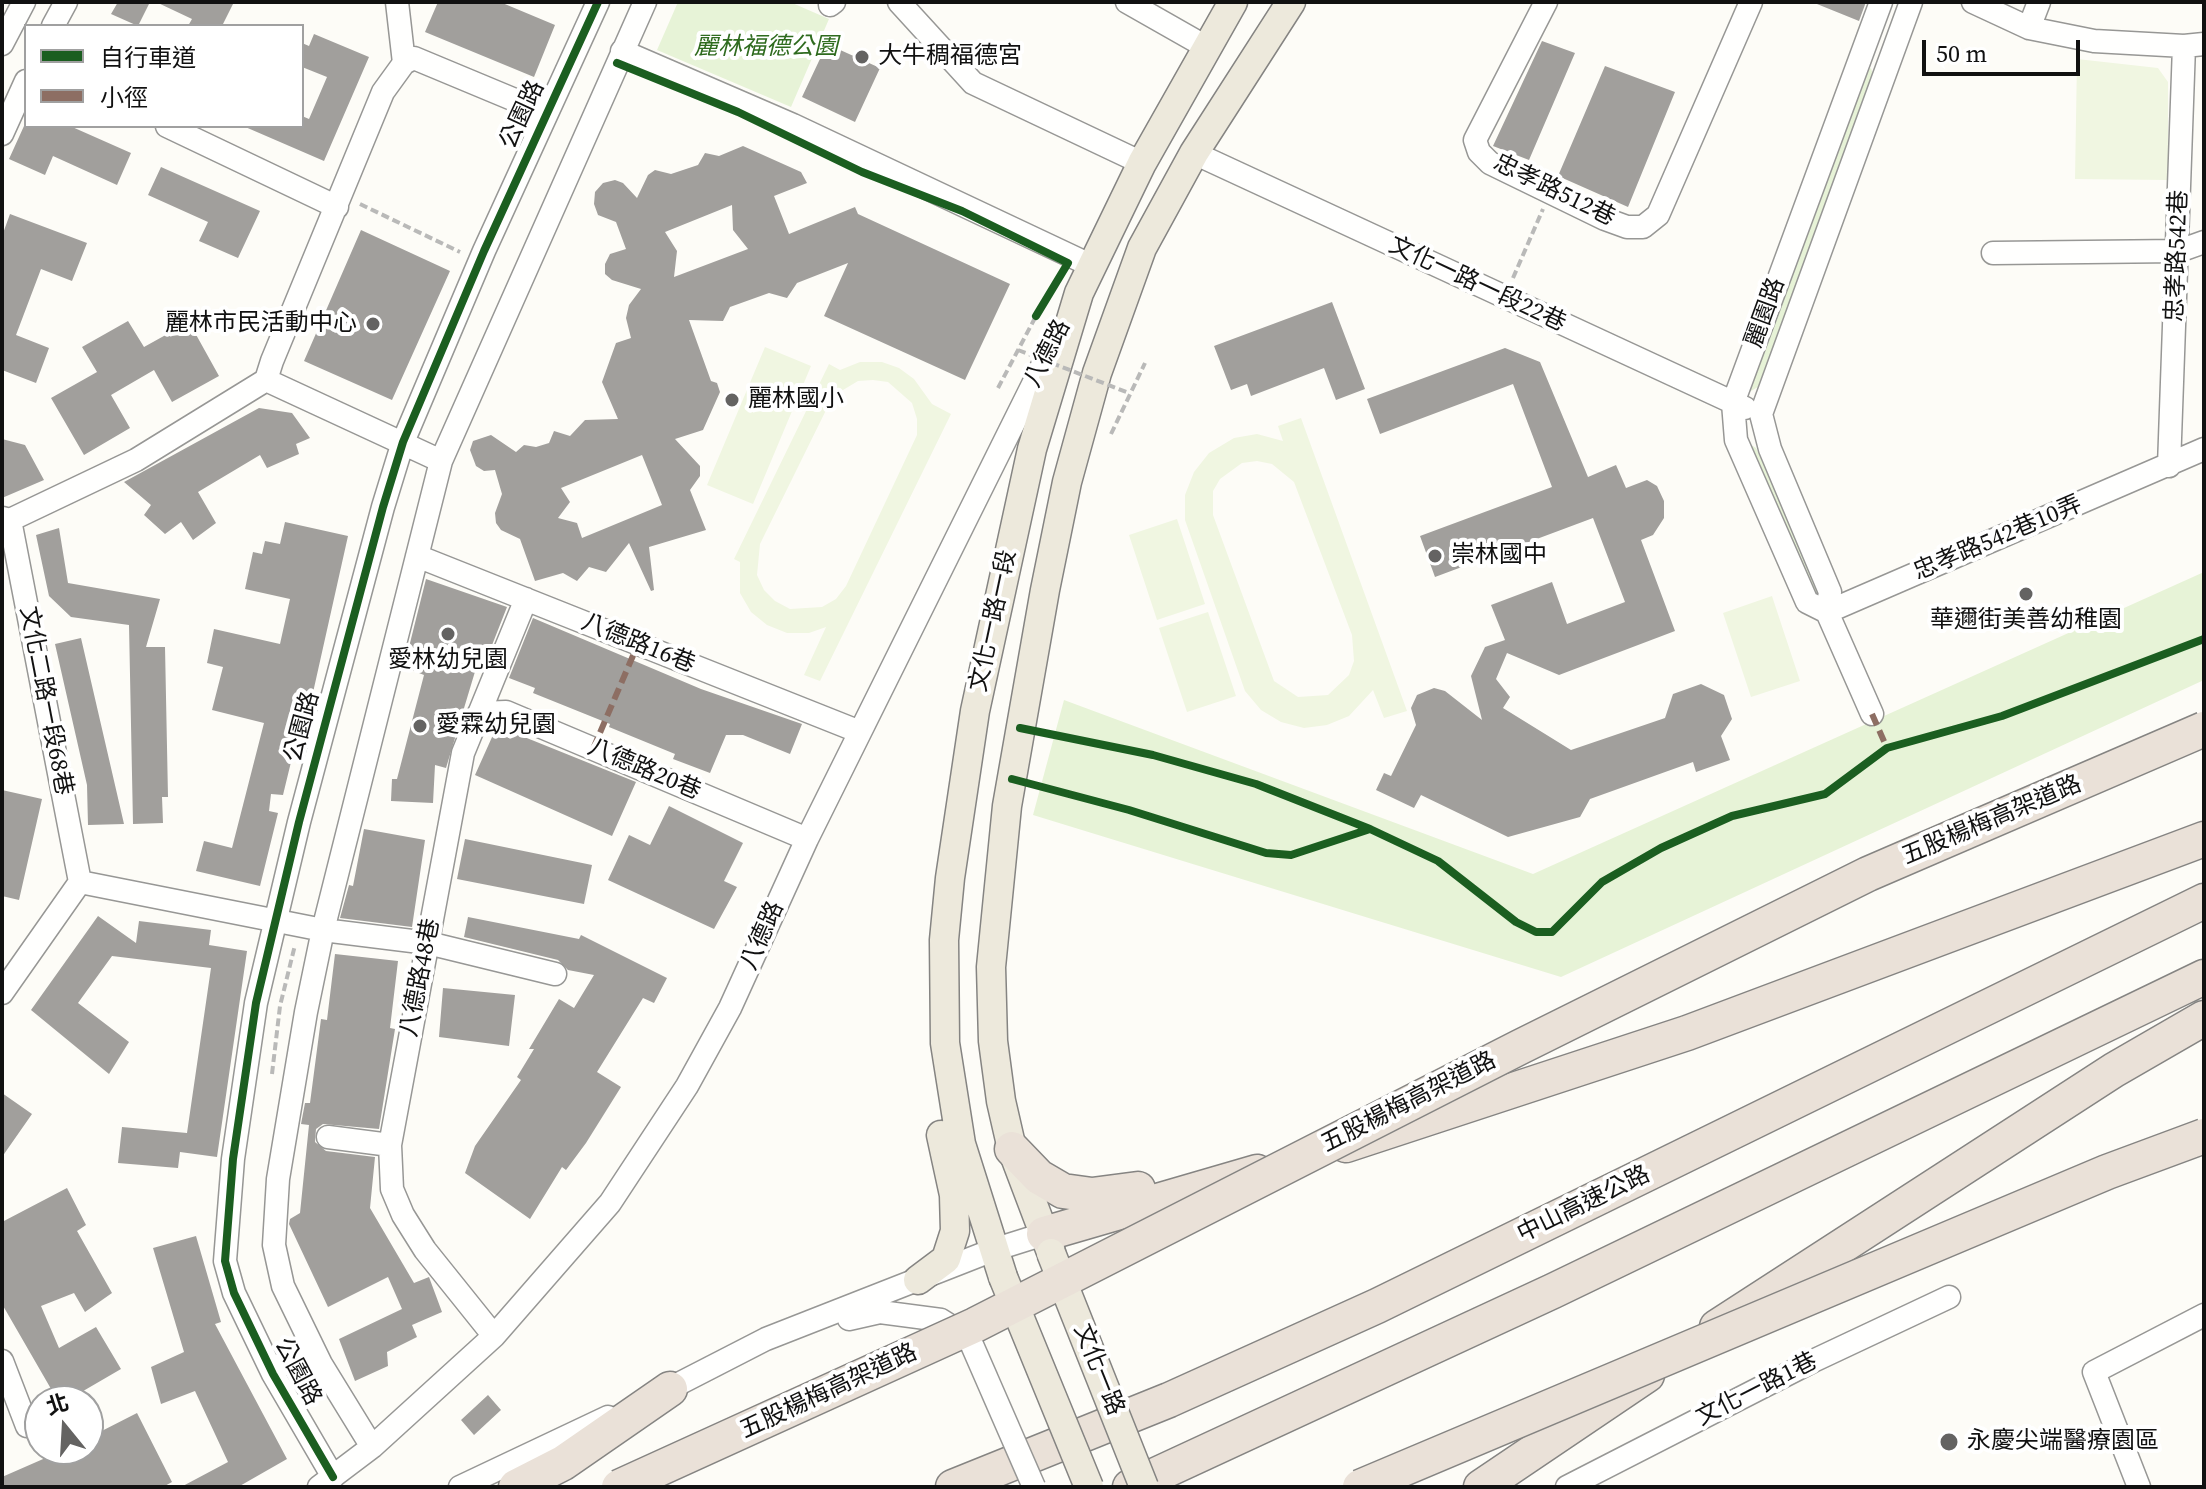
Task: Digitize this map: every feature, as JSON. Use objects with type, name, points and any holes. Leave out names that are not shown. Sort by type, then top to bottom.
[{"type":"highway","name":"五股楊梅高架道路","points":[[619,1487],[975,1325],[1520,1047],[1868,874],[2204,729]]},
{"type":"highway","points":[[1047,1244],[1687,1033],[2204,839]]},
{"type":"highway","name":"中山高速公路","points":[[953,1487],[1169,1400],[1377,1306],[2204,901]]},
{"type":"highway","points":[[1130,1487],[1553,1291],[2204,977]]},
{"type":"highway","points":[[1481,1487],[1827,1254],[2114,1070],[2204,1018]]},
{"type":"highway","points":[[1012,1149],[1039,1177],[1063,1191],[1092,1195],[1149,1188],[1342,1137],[1396,1131]]},
{"type":"highway","points":[[1360,1487],[2064,1190],[2204,1136]]},
{"type":"highway","points":[[516,1487],[563,1463],[670,1389]]},
{"type":"main road","name":"文化一路一段","points":[[1089,1487],[1003,1277],[961,1144],[947,1058],[943,1003],[950,878],[975,711],[1032,449],[1079,293],[1142,163],[1233,2]]},
{"type":"main road","name":"文化一路一段","points":[[1047,1244],[1012,1149],[1001,1101],[993,1041],[991,967],[1007,806],[1027,684],[1067,482],[1097,373],[1142,248],[1194,153],[1291,2]]},
{"type":"main road","points":[[918,1280],[946,1259],[955,1231],[954,1195],[941,1140],[936,1087],[943,1003]]},
{"type":"main road","name":"文化一路","points":[[1047,1244],[1144,1487]]},
{"type":"street","points":[[54,24],[66,2]]},
{"type":"street","points":[[397,2],[404,63]]},
{"type":"street","name":"公園路","points":[[326,1482],[234,1293],[225,1261],[225,1236],[256,1003],[347,640],[403,442],[480,261],[598,2]]},
{"type":"street","name":"公園路","points":[[372,1447],[314,1350],[283,1286],[274,1245],[278,1179],[323,930],[441,461],[645,2]]},
{"type":"street","points":[[899,2],[973,83],[1142,163]]},
{"type":"street","points":[[1127,2],[1208,48]]},
{"type":"street","name":"忠孝路512巷","points":[[1546,2],[1475,140],[1479,152],[1490,163],[1627,227],[1643,227],[1658,215],[1751,2]]},
{"type":"street","name":"麗園路","points":[[1827,612],[1807,602],[1736,440],[1733,403],[1881,2]]},
{"type":"street","name":"麗園路","points":[[1872,714],[1827,612],[1830,592],[1770,449],[1761,414],[1911,2]]},
{"type":"street","points":[[1973,2],[2029,28],[2094,41],[2194,45]]},
{"type":"street","points":[[2029,28],[2039,2]]},
{"type":"street","points":[[2,44],[13,11]]},
{"type":"street","name":"忠孝路542巷","points":[[2169,466],[2179,251],[2194,45]]},
{"type":"street","points":[[622,51],[793,125],[1090,265]]},
{"type":"street","points":[[441,461],[266,380],[383,92],[404,63],[414,58],[546,113]]},
{"type":"street","points":[[2,134],[24,85]]},
{"type":"street","points":[[171,128],[337,207]]},
{"type":"street","name":"文化一路一段22巷","points":[[1194,153],[1761,414]]},
{"type":"street","points":[[1993,253],[2179,251],[2204,242]]},
{"type":"street","name":"八德路","points":[[326,1482],[372,1447],[494,1336],[610,1203],[687,1086],[730,1008],[807,839],[1079,293]]},
{"type":"street","name":"文化二路一段68巷","points":[[80,882],[6,519],[136,460],[266,380]]},
{"type":"street","name":"忠孝路542巷10弄","points":[[1827,612],[2204,449]]},
{"type":"street","name":"八德路16巷","points":[[417,556],[860,732]]},
{"type":"street","name":"八德路48巷","points":[[494,1336],[425,1250],[403,1215],[392,1189],[390,1145],[463,753],[526,599]]},
{"type":"street","name":"八德路20巷","points":[[479,713],[506,712],[807,839]]},
{"type":"street","points":[[2,993],[80,882],[323,930],[428,943],[555,974]]},
{"type":"street","points":[[328,1137],[390,1145]]},
{"type":"street","points":[[460,1487],[670,1389],[766,1339],[993,1250],[1047,1244]]},
{"type":"street","name":"文化一路1巷","points":[[1567,1487],[1813,1361],[1949,1297]]},
{"type":"street","points":[[766,1339],[880,1312],[941,1320],[969,1338],[1034,1487]]},
{"type":"street","points":[[2139,1487],[2094,1372],[2204,1315]]},
{"type":"street","points":[[271,1369],[314,1350]]},
{"type":"street","points":[[2,1361],[24,1418]]},
{"type":"path","points":[[1504,297],[1551,192]]},
{"type":"path","points":[[337,207],[361,204],[480,261]]},
{"type":"path","points":[[998,388],[1036,316]]},
{"type":"path","points":[[1018,350],[1129,393]]},
{"type":"path","points":[[1111,434],[1145,363]]},
{"type":"green space","name":"麗林福德公園","points":[[678,2],[790,2],[829,19],[791,107],[657,50]]},
{"type":"green space","points":[[2077,59],[2158,68],[2168,82],[2168,180],[2075,179]]},
{"type":"green space","points":[[1871,68],[1873,75],[1758,387],[1751,391],[1750,385],[1864,72]]},
{"type":"green space","points":[[765,347],[811,366],[753,504],[707,485]]},
{"type":"green space","points":[[860,362],[882,362],[899,368],[914,379],[932,404],[951,414],[820,681],[804,675],[826,627],[809,633],[787,633],[767,625],[751,612],[740,593],[740,562],[734,559],[829,364],[840,370]],"holes":[[[858,381],[888,382],[912,403],[917,419],[917,435],[846,586],[836,599],[822,607],[790,609],[764,590],[757,575],[760,544],[833,396]]]},
{"type":"green space","points":[[1301,418],[1407,711],[1384,718],[1373,690],[1349,716],[1327,725],[1304,728],[1281,722],[1261,710],[1245,691],[1185,520],[1185,495],[1194,472],[1209,453],[1234,438],[1257,434],[1283,441],[1278,426]],"holes":[[[1257,461],[1272,464],[1294,482],[1352,635],[1354,661],[1349,675],[1328,695],[1298,697],[1274,681],[1213,515],[1213,491],[1220,479],[1242,463]]]},
{"type":"green space","points":[[1748,443],[1756,448],[1821,588],[1818,599],[1810,591]]},
{"type":"green space","points":[[1177,519],[1205,604],[1157,620],[1129,535]]},
{"type":"green space","points":[[2204,572],[2204,680],[1561,977],[1033,815],[1064,700],[1533,874]]},
{"type":"green space","points":[[1772,596],[1800,681],[1751,697],[1723,613]]},
{"type":"green space","points":[[1208,612],[1236,696],[1187,712],[1159,628]]},
{"type":"building","points":[[118,2],[150,2],[139,24],[111,14]]},
{"type":"building","points":[[156,2],[234,2],[223,24],[189,24],[192,19]]},
{"type":"building","points":[[438,2],[500,2],[555,25],[534,77],[425,32]]},
{"type":"building","points":[[1812,2],[1866,2],[1859,21]]},
{"type":"building","points":[[314,34],[369,57],[324,161],[248,128],[304,128],[304,117],[309,119],[327,77],[304,68],[304,44],[309,46]]},
{"type":"building","points":[[1542,41],[1575,53],[1529,160],[1493,146]]},
{"type":"building","points":[[827,44],[880,68],[855,122],[802,97]]},
{"type":"building","points":[[1605,66],[1675,92],[1628,207],[1558,176]]},
{"type":"building","points":[[24,126],[75,128],[131,153],[117,185],[53,156],[45,175],[9,159]]},
{"type":"building","points":[[743,146],[801,172],[807,183],[774,196],[789,234],[855,207],[858,214],[1010,284],[965,380],[824,316],[848,263],[797,283],[787,298],[769,293],[730,307],[723,321],[689,320],[711,381],[717,383],[720,392],[703,430],[675,439],[700,466],[700,476],[690,490],[706,530],[649,547],[654,590],[651,591],[629,543],[606,572],[589,567],[577,581],[563,573],[535,581],[520,539],[501,530],[496,523],[495,513],[502,494],[495,470],[484,471],[476,466],[470,450],[473,441],[491,435],[516,452],[524,445],[536,447],[549,443],[554,431],[570,436],[585,420],[618,419],[602,382],[616,343],[631,338],[626,318],[629,305],[641,289],[612,280],[605,274],[605,264],[610,254],[626,249],[616,222],[598,215],[594,204],[595,192],[603,183],[615,180],[623,183],[637,198],[648,175],[655,170],[671,174],[698,165],[705,153],[719,156]],"holes":[[[732,205],[733,230],[748,249],[674,277],[677,251],[665,232]],[[642,455],[662,505],[582,538],[577,523],[558,518],[570,502],[561,488]]]},
{"type":"building","points":[[161,167],[260,211],[238,258],[199,241],[208,222],[148,195]]},
{"type":"building","points":[[10,214],[87,243],[72,281],[41,269],[16,335],[49,348],[36,383],[2,370],[2,236]]},
{"type":"building","name":"麗林市民活動中心","points":[[361,230],[450,271],[392,400],[304,361]]},
{"type":"building","points":[[1332,302],[1365,389],[1336,400],[1324,368],[1251,396],[1247,384],[1231,390],[1214,346]]},
{"type":"building","points":[[128,321],[144,347],[189,322],[219,376],[172,402],[154,370],[111,395],[130,428],[84,455],[51,398],[97,372],[82,347]]},
{"type":"building","points":[[1505,348],[1540,362],[1588,477],[1616,465],[1626,488],[1647,480],[1657,486],[1664,501],[1664,518],[1653,535],[1641,540],[1675,631],[1559,675],[1507,653],[1496,679],[1510,697],[1503,708],[1571,750],[1665,718],[1673,694],[1701,684],[1724,695],[1732,719],[1721,736],[1730,760],[1696,772],[1693,762],[1590,799],[1580,817],[1508,837],[1421,795],[1414,808],[1376,790],[1384,773],[1391,776],[1416,725],[1411,708],[1417,695],[1434,688],[1445,691],[1482,720],[1471,676],[1485,647],[1505,640],[1491,605],[1552,582],[1567,624],[1625,602],[1593,518],[1435,577],[1420,536],[1552,487],[1513,384],[1380,434],[1367,399]]},
{"type":"building","points":[[259,408],[292,413],[310,438],[296,444],[299,454],[267,468],[260,455],[198,492],[216,523],[193,540],[181,522],[165,534],[144,515],[151,505],[124,482]]},
{"type":"building","points":[[2,439],[25,445],[44,480],[2,498]]},
{"type":"building","points":[[285,522],[348,536],[312,697],[307,696],[283,795],[271,794],[269,811],[278,813],[260,886],[196,871],[204,841],[232,848],[264,723],[212,710],[223,667],[207,663],[214,629],[280,644],[290,599],[245,589],[253,552],[262,554],[265,541],[280,544]]},
{"type":"building","points":[[59,528],[68,583],[160,599],[146,647],[165,647],[168,797],[162,797],[163,823],[133,824],[129,625],[71,617],[49,596],[36,535]]},
{"type":"building","points":[[426,579],[507,607],[483,668],[477,665],[446,768],[435,765],[433,803],[391,801],[392,779],[397,779],[424,675],[404,667]]},
{"type":"building","points":[[533,618],[701,689],[802,724],[790,754],[743,735],[726,735],[710,773],[673,759],[675,754],[609,727],[610,724],[533,693],[535,688],[509,678]]},
{"type":"building","points":[[81,638],[124,824],[88,825],[87,785],[55,644]]},
{"type":"building","points":[[497,726],[636,782],[612,836],[475,775]]},
{"type":"building","points":[[2,790],[42,799],[19,900],[2,896]]},
{"type":"building","points":[[669,806],[743,843],[724,881],[737,887],[714,929],[608,880],[629,835],[650,845]]},
{"type":"building","points":[[364,829],[425,840],[412,927],[340,918],[349,885],[353,886]]},
{"type":"building","points":[[465,839],[592,865],[584,904],[457,879]]},
{"type":"building","points":[[98,916],[136,943],[139,921],[211,930],[209,945],[247,951],[217,1157],[180,1152],[178,1168],[118,1163],[122,1127],[187,1133],[211,968],[112,956],[78,1003],[129,1042],[109,1074],[31,1010]]},
{"type":"building","points":[[468,917],[579,939],[581,935],[667,978],[654,1003],[643,998],[597,1072],[621,1087],[586,1143],[566,1170],[562,1167],[530,1219],[465,1173],[475,1146],[521,1080],[517,1077],[534,1049],[529,1049],[559,999],[574,1008],[594,975],[568,970],[558,960],[464,937]]},
{"type":"building","points":[[335,954],[398,961],[390,1028],[395,1029],[379,1129],[323,1124],[316,1129],[315,1142],[326,1151],[375,1157],[370,1208],[414,1283],[429,1277],[442,1312],[412,1325],[417,1337],[387,1352],[388,1366],[355,1381],[339,1339],[402,1309],[388,1277],[328,1307],[289,1224],[290,1219],[300,1213],[309,1125],[301,1124],[305,1103],[310,1103],[321,1019],[327,1020]]},
{"type":"building","points":[[443,988],[515,995],[509,1046],[439,1037]]},
{"type":"building","points":[[2,1093],[32,1114],[2,1157]]},
{"type":"building","points":[[67,1188],[86,1225],[77,1231],[112,1293],[85,1312],[74,1293],[41,1306],[59,1348],[96,1327],[121,1369],[94,1385],[49,1385],[2,1304],[2,1222]]},
{"type":"building","points":[[196,1236],[221,1322],[215,1324],[287,1459],[238,1487],[181,1487],[228,1462],[195,1391],[161,1404],[151,1367],[184,1352],[153,1248]]},
{"type":"building","points":[[488,1395],[501,1410],[474,1435],[461,1420]]},
{"type":"building","points":[[137,1413],[172,1482],[163,1487],[2,1487],[2,1477],[29,1465],[104,1465],[104,1430]]},
{"type":"marked path","points":[[593,749],[638,644]]},
{"type":"marked path","points":[[1872,714],[1887,748]]},
{"type":"cycle path","points":[[333,1477],[273,1374],[234,1293],[225,1261],[233,1159],[256,1003],[299,822],[403,442],[484,251],[598,2]]},
{"type":"cycle path","points":[[617,63],[738,112],[862,172],[962,211],[1068,263],[1036,316]]},
{"type":"cycle path","points":[[1020,728],[1153,755],[1256,784],[1370,829],[1438,861],[1516,922],[1536,932],[1552,932],[1602,882],[1661,848],[1732,816],[1825,794],[1887,748],[2002,716],[2204,639]]},
{"type":"cycle path","points":[[1012,779],[1129,810],[1266,853],[1291,855],[1370,829]]},
{"type":"place","name":"大牛稠福德宮","points":[[862,57]]},
{"type":"place","name":"麗林市民活動中心","points":[[373,324]]},
{"type":"place","name":"麗林國小","points":[[732,400]]},
{"type":"place","name":"崇林國中","points":[[1435,556]]},
{"type":"place","name":"華邇街美善幼稚園","points":[[2026,594]]},
{"type":"place","name":"愛林幼兒園","points":[[448,634]]},
{"type":"place","name":"愛霖幼兒園","points":[[420,726]]},
{"type":"place","name":"永慶尖端醫療園區","points":[[1949,1442]]}]
